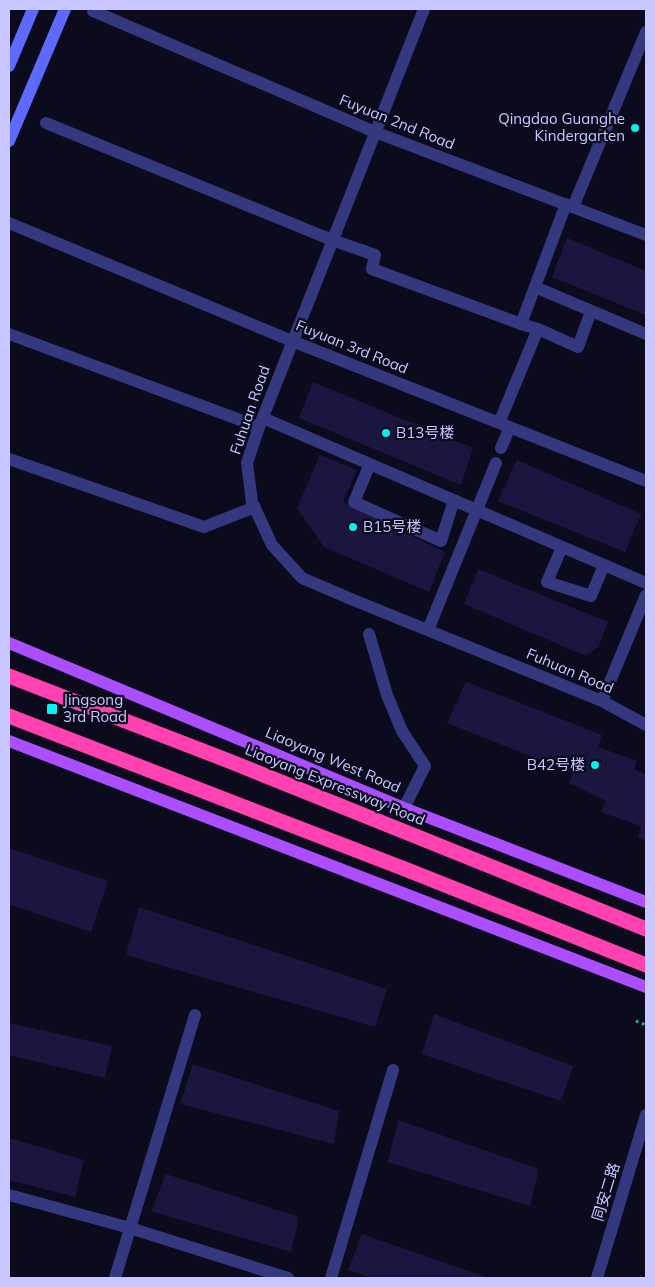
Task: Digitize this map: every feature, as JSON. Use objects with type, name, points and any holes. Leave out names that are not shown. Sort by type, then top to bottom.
[{"type":"highway","name":"Liaoyang Expressway Road","points":[[9,676],[219,757],[646,929]]},
{"type":"highway","points":[[9,716],[401,867],[646,965]]},
{"type":"main road","points":[[9,66],[33,9]]},
{"type":"main road","points":[[9,141],[65,9]]},
{"type":"main road","name":"Liaoyang West Road","points":[[9,643],[404,808],[646,902]]},
{"type":"main road","points":[[9,741],[646,987]]},
{"type":"street","name":"Fuhuan Road","points":[[424,9],[292,341],[247,463],[252,502],[272,545],[302,578],[602,700],[646,725]]},
{"type":"street","name":"Fuyuan 2nd Road","points":[[93,11],[375,132],[646,235]]},
{"type":"street","points":[[521,324],[534,286],[646,32]]},
{"type":"street","points":[[46,124],[332,240],[375,255],[372,270],[538,329],[578,346],[591,310]]},
{"type":"street","name":"Fuyuan 3rd Road","points":[[9,223],[292,341],[646,481]]},
{"type":"street","points":[[534,286],[646,334]]},
{"type":"street","points":[[501,448],[504,425],[538,329]]},
{"type":"street","points":[[9,334],[261,423],[370,464],[646,583]]},
{"type":"street","points":[[9,459],[204,527],[255,507]]},
{"type":"street","points":[[428,630],[496,463]]},
{"type":"street","points":[[370,464],[354,502],[440,540],[454,500]]},
{"type":"street","points":[[562,547],[547,582],[591,596],[604,565]]},
{"type":"street","points":[[602,700],[646,595]]},
{"type":"street","points":[[369,634],[387,695],[402,731],[425,766],[404,808]]},
{"type":"street","points":[[115,1278],[195,1015]]},
{"type":"street","points":[[331,1278],[393,1070]]},
{"type":"street","name":"同安二路","points":[[597,1278],[646,1115]]},
{"type":"street","points":[[9,1195],[130,1228],[288,1278]]},
{"type":"path","points":[[636,1021],[646,1025]]},
{"type":"building","points":[[567,238],[646,271],[646,315],[552,277]]},
{"type":"building","name":"B13号楼","points":[[313,382],[473,448],[461,485],[299,418]]},
{"type":"building","name":"B15号楼","points":[[320,455],[357,470],[343,502],[445,552],[429,592],[324,547],[297,508]]},
{"type":"building","points":[[517,460],[641,514],[625,552],[498,501]]},
{"type":"building","points":[[478,569],[608,622],[598,647],[586,656],[464,604]]},
{"type":"building","name":"B42号楼","points":[[466,682],[602,735],[598,747],[637,761],[634,769],[646,774],[646,841],[638,837],[641,826],[601,812],[606,801],[569,783],[573,773],[447,723]]},
{"type":"building","points":[[9,848],[108,881],[91,932],[9,904]]},
{"type":"building","points":[[139,907],[387,989],[375,1027],[126,955]]},
{"type":"building","points":[[434,1014],[573,1066],[561,1101],[422,1054]]},
{"type":"building","points":[[9,1023],[112,1046],[105,1078],[9,1055]]},
{"type":"building","points":[[193,1064],[339,1111],[334,1144],[180,1104]]},
{"type":"building","points":[[398,1120],[539,1169],[530,1206],[388,1162]]},
{"type":"building","points":[[9,1138],[84,1160],[75,1197],[9,1180]]},
{"type":"building","points":[[166,1174],[299,1217],[291,1252],[151,1211]]},
{"type":"building","points":[[362,1234],[488,1278],[373,1278],[348,1270]]},
{"type":"place","name":"Qingdao Guanghe Kindergarten","points":[[635,128]]},
{"type":"place","name":"B13号楼","points":[[386,433]]},
{"type":"place","name":"B15号楼","points":[[353,527]]},
{"type":"place","name":"Jingsong 3rd Road","points":[[52,709]]},
{"type":"place","name":"B42号楼","points":[[595,765]]}]
